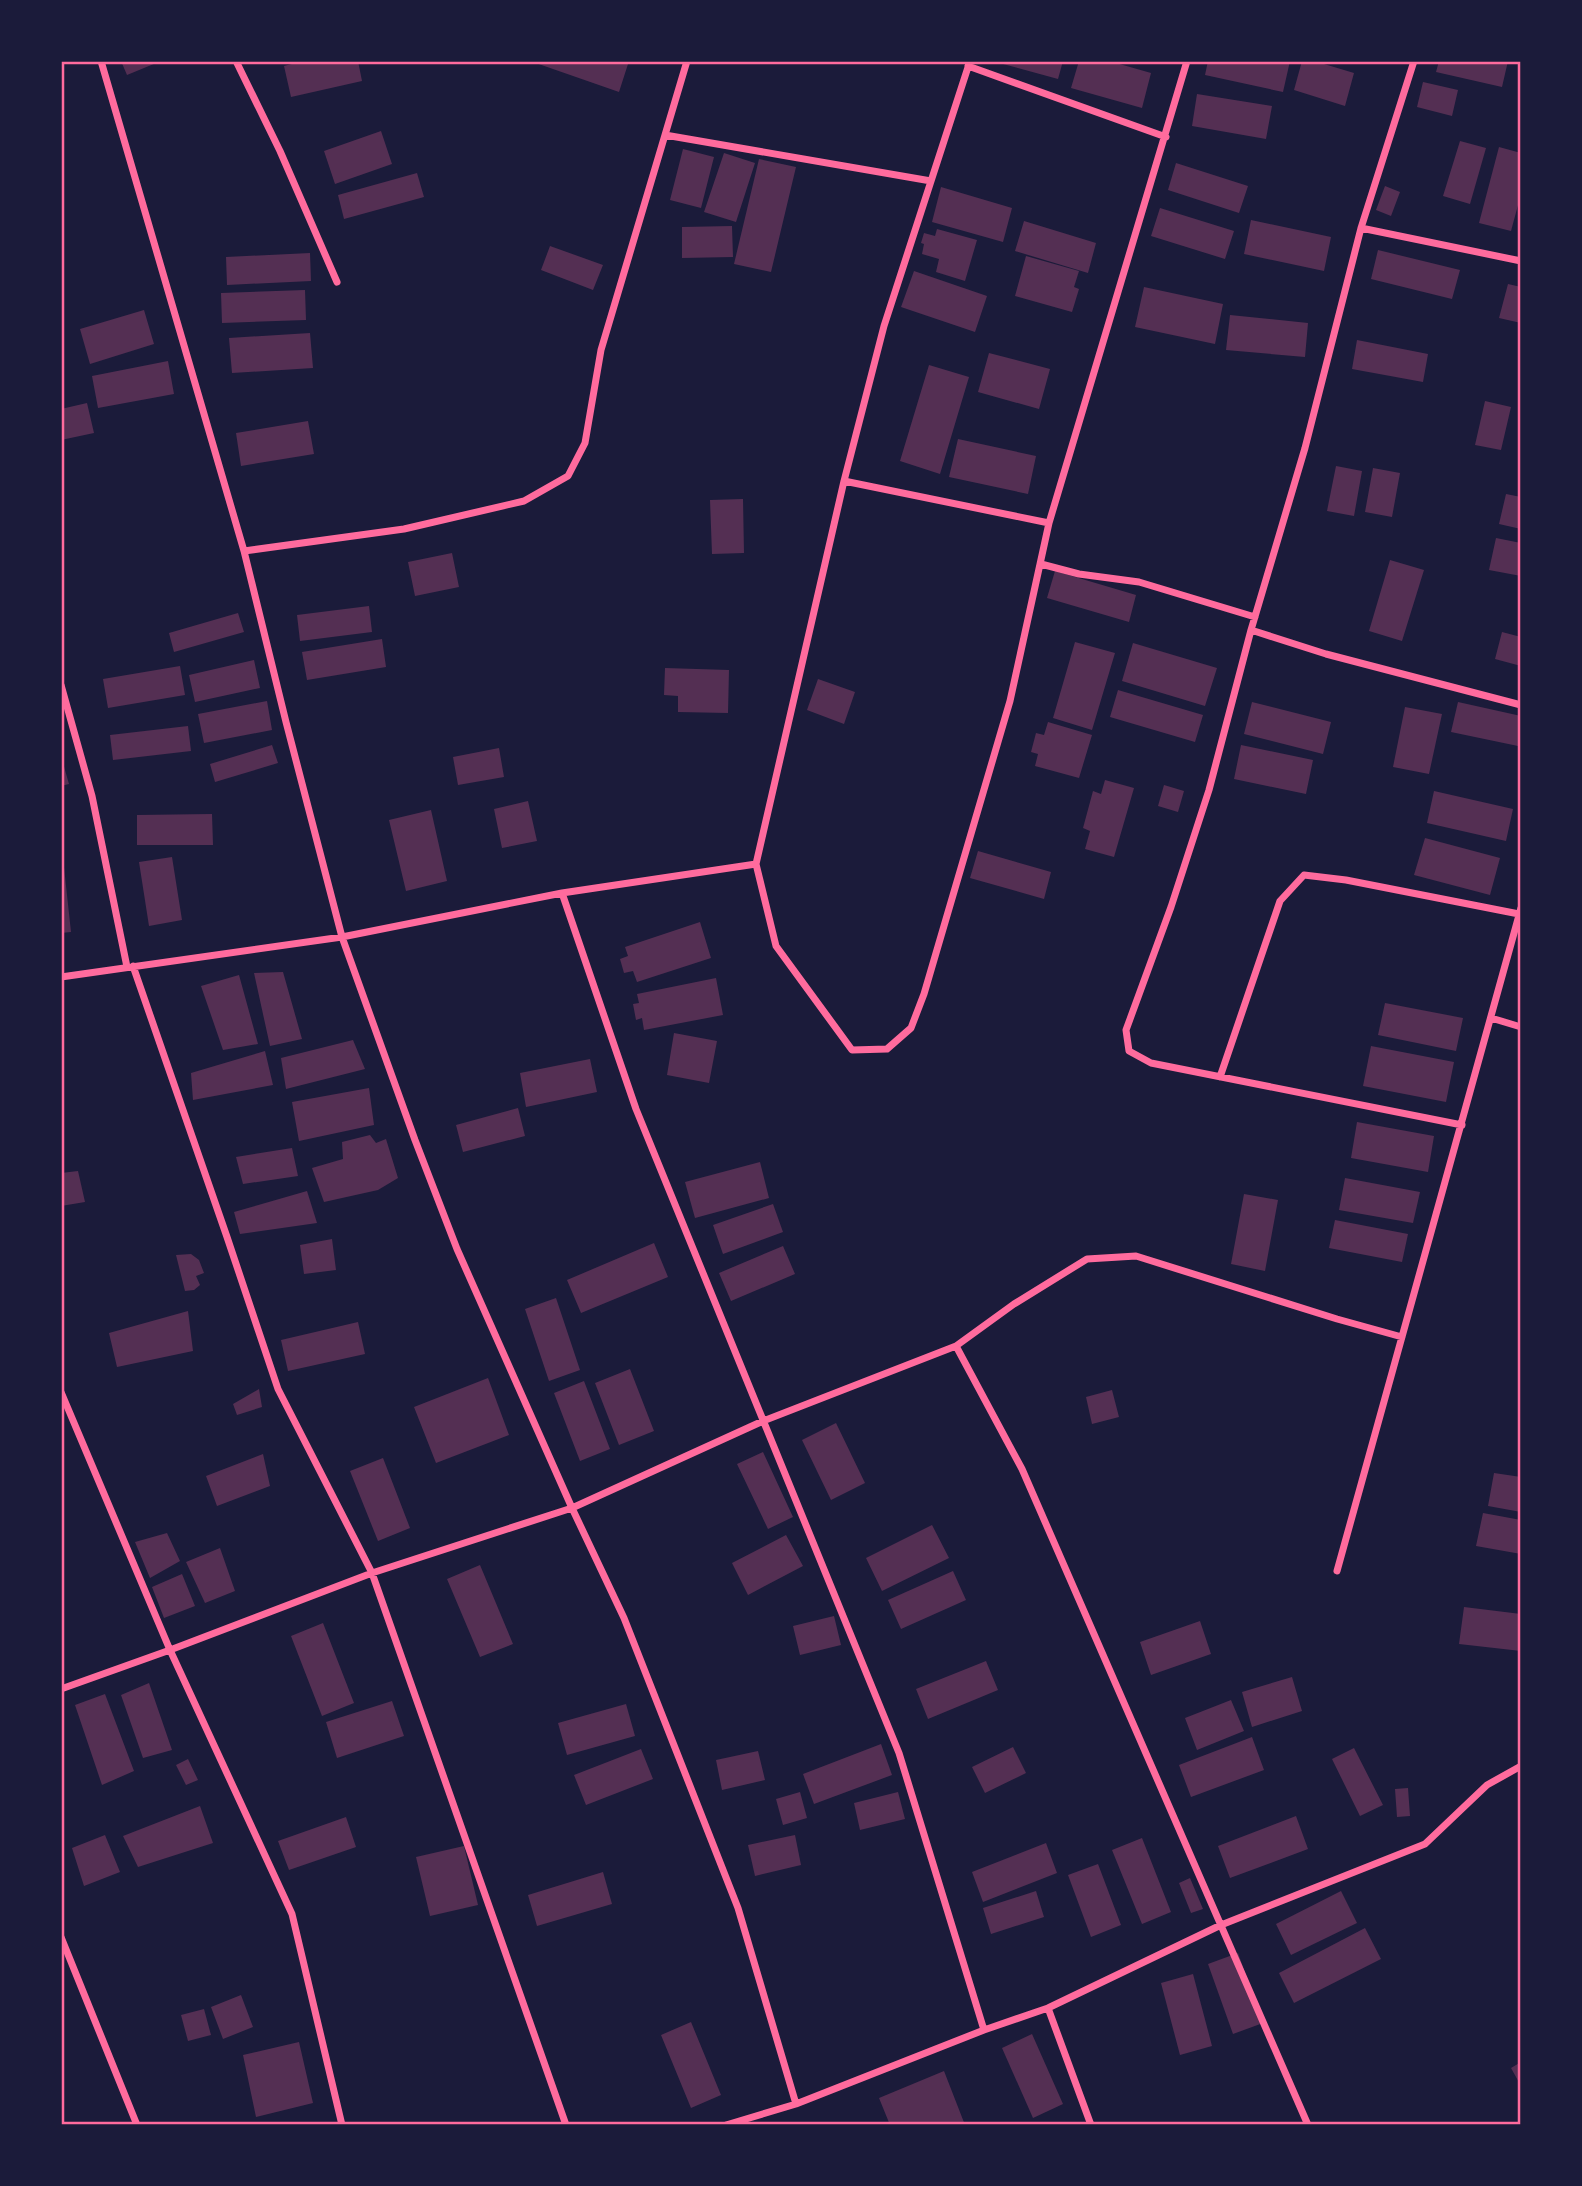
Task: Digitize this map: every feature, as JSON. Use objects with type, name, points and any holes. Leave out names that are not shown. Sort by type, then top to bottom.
[{"type":"street","points":[[101,61],[244,551],[342,937],[457,1250],[624,1618],[738,1908],[796,2104]]},
{"type":"street","points":[[236,61],[280,151],[337,282]]},
{"type":"street","points":[[244,551],[404,529],[524,501],[568,476],[585,443],[601,350],[687,61]]},
{"type":"street","points":[[1166,136],[969,64],[884,326],[844,481],[756,864],[776,946],[852,1050],[887,1048],[911,1028],[924,994],[1010,701],[1049,523],[1166,136],[1187,61]]},
{"type":"street","points":[[1414,61],[1361,229],[1306,448],[1251,630],[1209,790],[1171,907],[1126,1030],[1129,1051],[1151,1063],[1462,1125]]},
{"type":"street","points":[[665,135],[931,181]]},
{"type":"street","points":[[1361,229],[1521,261]]},
{"type":"street","points":[[844,481],[1049,523]]},
{"type":"street","points":[[1041,564],[1079,575],[1139,582],[1255,617]]},
{"type":"street","points":[[1251,630],[1326,654],[1521,705]]},
{"type":"street","points":[[61,685],[92,796],[130,966],[209,1185],[278,1389],[372,1573],[566,2125]]},
{"type":"street","points":[[61,977],[342,937],[562,893],[756,864]]},
{"type":"street","points":[[1220,1077],[1280,901],[1304,875],[1520,911],[1337,1571]]},
{"type":"street","points":[[562,893],[636,1110],[899,1753],[984,2030]]},
{"type":"street","points":[[1491,1018],[1521,1027]]},
{"type":"street","points":[[61,1689],[372,1573],[572,1508],[764,1421],[956,1346],[1014,1304],[1087,1259],[1136,1256],[1402,1337]]},
{"type":"street","points":[[956,1346],[1022,1469],[1308,2125]]},
{"type":"street","points":[[61,1392],[170,1650],[292,1914],[342,2125]]},
{"type":"street","points":[[726,2125],[796,2104],[984,2030],[1048,2008],[1221,1925],[1424,1844],[1487,1785],[1521,1766]]},
{"type":"street","points":[[61,1937],[137,2125]]},
{"type":"street","points":[[1048,2008],[1091,2125]]},
{"type":"building","points":[[121,61],[161,61],[127,75]]},
{"type":"building","points":[[303,61],[358,61],[362,81],[291,97],[284,66]]},
{"type":"building","points":[[530,61],[621,61],[628,64],[619,92]]},
{"type":"building","points":[[992,61],[1063,61],[1058,79]]},
{"type":"building","points":[[1079,61],[1109,61],[1151,73],[1142,108],[1071,88]]},
{"type":"building","points":[[1208,61],[1290,61],[1283,92],[1205,75]]},
{"type":"building","points":[[1302,61],[1314,61],[1354,73],[1345,106],[1294,90]]},
{"type":"building","points":[[1439,61],[1508,61],[1502,87],[1436,72]]},
{"type":"building","points":[[1423,82],[1458,90],[1452,116],[1417,107]]},
{"type":"building","points":[[1197,94],[1272,106],[1266,139],[1192,126]]},
{"type":"building","points":[[381,131],[392,164],[335,184],[324,151]]},
{"type":"building","points":[[1460,141],[1486,148],[1470,204],[1443,196]]},
{"type":"building","points":[[1499,147],[1521,153],[1521,194],[1511,231],[1479,223]]},
{"type":"building","points":[[683,149],[714,157],[701,208],[670,200]]},
{"type":"building","points":[[724,153],[755,163],[736,222],[704,212]]},
{"type":"building","points":[[759,159],[796,167],[771,272],[734,264]]},
{"type":"building","points":[[1176,163],[1248,186],[1239,213],[1168,190]]},
{"type":"building","points":[[417,173],[424,197],[344,219],[338,195]]},
{"type":"building","points":[[1385,186],[1400,192],[1391,216],[1376,210]]},
{"type":"building","points":[[941,187],[1012,208],[1003,242],[932,222]]},
{"type":"building","points":[[1160,208],[1234,231],[1225,259],[1151,236]]},
{"type":"building","points":[[1251,220],[1331,237],[1324,271],[1244,254]]},
{"type":"building","points":[[1024,221],[1096,243],[1088,273],[1015,251]]},
{"type":"building","points":[[732,226],[733,257],[682,258],[682,227]]},
{"type":"building","points":[[937,229],[977,240],[965,281],[936,272],[939,259],[922,254],[924,233],[935,236]]},
{"type":"building","points":[[550,246],[603,265],[593,290],[541,270]]},
{"type":"building","points":[[1378,250],[1460,270],[1452,299],[1371,279]]},
{"type":"building","points":[[310,253],[311,281],[227,285],[226,257]]},
{"type":"building","points":[[1026,256],[1079,271],[1074,287],[1079,289],[1072,312],[1015,296]]},
{"type":"building","points":[[914,271],[987,296],[975,332],[901,307]]},
{"type":"building","points":[[1508,284],[1521,287],[1521,323],[1499,318]]},
{"type":"building","points":[[1144,287],[1223,304],[1215,344],[1135,327]]},
{"type":"building","points":[[305,290],[306,320],[222,323],[221,293]]},
{"type":"building","points":[[144,310],[154,344],[90,364],[80,329]]},
{"type":"building","points":[[1230,315],[1308,323],[1305,357],[1226,350]]},
{"type":"building","points":[[310,333],[313,368],[232,373],[229,338]]},
{"type":"building","points":[[1357,340],[1428,354],[1423,382],[1352,369]]},
{"type":"building","points":[[989,353],[1050,369],[1039,409],[978,392]]},
{"type":"building","points":[[168,361],[174,394],[98,408],[92,376]]},
{"type":"building","points":[[929,365],[969,377],[940,474],[900,461]]},
{"type":"building","points":[[1485,401],[1511,407],[1501,450],[1475,445]]},
{"type":"building","points":[[87,403],[94,433],[61,440],[61,409]]},
{"type":"building","points":[[308,421],[314,454],[241,466],[236,433]]},
{"type":"building","points":[[958,439],[1036,456],[1028,494],[949,477]]},
{"type":"building","points":[[1336,466],[1362,471],[1354,516],[1327,511]]},
{"type":"building","points":[[1373,468],[1400,473],[1392,517],[1365,512]]},
{"type":"building","points":[[1506,494],[1521,497],[1521,529],[1499,524]]},
{"type":"building","points":[[743,499],[744,553],[712,554],[710,500]]},
{"type":"building","points":[[1496,538],[1521,543],[1521,576],[1489,570]]},
{"type":"building","points":[[452,553],[459,587],[415,596],[408,562]]},
{"type":"building","points":[[1390,560],[1424,570],[1402,641],[1369,631]]},
{"type":"building","points":[[1055,571],[1136,595],[1129,622],[1047,598]]},
{"type":"building","points":[[369,606],[372,632],[300,641],[297,615]]},
{"type":"building","points":[[238,613],[244,632],[174,652],[169,633]]},
{"type":"building","points":[[1502,632],[1521,637],[1521,666],[1495,659]]},
{"type":"building","points":[[382,639],[386,667],[307,680],[302,652]]},
{"type":"building","points":[[1075,642],[1115,653],[1092,730],[1053,718]]},
{"type":"building","points":[[1133,643],[1217,668],[1205,706],[1122,681]]},
{"type":"building","points":[[254,660],[260,688],[195,702],[189,675]]},
{"type":"building","points":[[180,666],[185,695],[108,708],[103,679]]},
{"type":"building","points":[[665,668],[729,670],[728,713],[678,712],[678,696],[664,695]]},
{"type":"building","points":[[818,679],[855,692],[844,724],[807,710]]},
{"type":"building","points":[[1118,690],[1203,715],[1195,742],[1110,717]]},
{"type":"building","points":[[267,701],[272,730],[204,743],[198,714]]},
{"type":"building","points":[[1252,702],[1331,722],[1323,754],[1244,734]]},
{"type":"building","points":[[1458,702],[1521,716],[1518,746],[1451,732]]},
{"type":"building","points":[[1405,707],[1442,714],[1429,774],[1393,767]]},
{"type":"building","points":[[1048,722],[1092,735],[1079,778],[1035,766],[1038,754],[1031,752],[1036,733],[1044,735]]},
{"type":"building","points":[[188,726],[191,751],[113,760],[110,735]]},
{"type":"building","points":[[272,745],[278,763],[215,782],[210,764]]},
{"type":"building","points":[[1241,745],[1313,760],[1306,794],[1234,779]]},
{"type":"building","points":[[499,748],[504,777],[458,785],[453,757]]},
{"type":"building","points":[[61,756],[69,784],[61,786]]},
{"type":"building","points":[[1105,780],[1134,788],[1114,857],[1085,849],[1090,831],[1083,828],[1093,791],[1101,794]]},
{"type":"building","points":[[1164,785],[1184,791],[1178,812],[1158,806]]},
{"type":"building","points":[[1434,791],[1513,809],[1506,841],[1427,823]]},
{"type":"building","points":[[528,801],[537,841],[502,848],[494,809]]},
{"type":"building","points":[[431,810],[447,881],[406,891],[389,820]]},
{"type":"building","points":[[212,814],[213,845],[137,845],[137,815]]},
{"type":"building","points":[[1425,838],[1500,858],[1490,895],[1414,875]]},
{"type":"building","points":[[978,851],[1051,872],[1044,899],[970,878]]},
{"type":"building","points":[[172,857],[182,920],[149,926],[139,862]]},
{"type":"building","points":[[61,858],[71,932],[61,933]]},
{"type":"building","points":[[700,922],[711,958],[637,982],[633,971],[624,973],[620,959],[628,956],[625,947]]},
{"type":"building","points":[[283,972],[302,1039],[270,1046],[254,973]]},
{"type":"building","points":[[239,975],[258,1044],[223,1050],[201,986]]},
{"type":"building","points":[[716,978],[723,1015],[644,1030],[642,1018],[636,1020],[633,1004],[639,1003],[637,994]]},
{"type":"building","points":[[1385,1003],[1463,1018],[1456,1051],[1378,1035]]},
{"type":"building","points":[[674,1033],[717,1041],[709,1083],[667,1075]]},
{"type":"building","points":[[353,1040],[365,1069],[286,1089],[281,1058]]},
{"type":"building","points":[[1371,1046],[1454,1062],[1446,1102],[1363,1086]]},
{"type":"building","points":[[265,1051],[273,1085],[193,1100],[191,1073]]},
{"type":"building","points":[[590,1059],[597,1092],[526,1107],[520,1073]]},
{"type":"building","points":[[369,1088],[374,1125],[299,1141],[292,1102]]},
{"type":"building","points":[[518,1108],[525,1136],[463,1152],[456,1125]]},
{"type":"building","points":[[1357,1122],[1434,1136],[1428,1172],[1351,1158]]},
{"type":"building","points":[[370,1135],[376,1143],[386,1139],[398,1178],[378,1190],[324,1202],[312,1168],[343,1159],[342,1142]]},
{"type":"building","points":[[292,1148],[298,1176],[243,1184],[236,1157]]},
{"type":"building","points":[[760,1162],[769,1198],[695,1218],[685,1182]]},
{"type":"building","points":[[78,1171],[85,1202],[61,1206],[61,1173]]},
{"type":"building","points":[[1345,1178],[1420,1192],[1413,1223],[1339,1210]]},
{"type":"building","points":[[307,1191],[317,1223],[240,1234],[234,1212]]},
{"type":"building","points":[[1244,1194],[1278,1200],[1265,1271],[1231,1264]]},
{"type":"building","points":[[773,1204],[783,1232],[723,1254],[713,1225]]},
{"type":"building","points":[[1335,1220],[1408,1234],[1402,1262],[1329,1248]]},
{"type":"building","points":[[332,1239],[336,1270],[304,1274],[300,1245]]},
{"type":"building","points":[[654,1243],[668,1277],[581,1313],[567,1280]]},
{"type":"building","points":[[783,1246],[795,1274],[731,1301],[719,1273]]},
{"type":"building","points":[[191,1254],[199,1260],[204,1273],[196,1276],[200,1285],[194,1290],[185,1291],[176,1255]]},
{"type":"building","points":[[556,1298],[580,1370],[549,1381],[525,1309]]},
{"type":"building","points":[[188,1311],[193,1351],[117,1367],[109,1333]]},
{"type":"building","points":[[358,1322],[365,1354],[288,1371],[281,1340]]},
{"type":"building","points":[[630,1369],[654,1431],[619,1445],[595,1383]]},
{"type":"building","points":[[488,1378],[509,1435],[436,1463],[414,1407]]},
{"type":"building","points":[[584,1381],[610,1449],[580,1461],[554,1393]]},
{"type":"building","points":[[259,1389],[262,1407],[237,1415],[233,1404]]},
{"type":"building","points":[[1112,1390],[1119,1417],[1092,1424],[1086,1397]]},
{"type":"building","points":[[836,1423],[865,1483],[831,1500],[802,1440]]},
{"type":"building","points":[[763,1452],[793,1517],[768,1529],[737,1464]]},
{"type":"building","points":[[263,1454],[270,1486],[217,1506],[206,1476]]},
{"type":"building","points":[[383,1458],[410,1528],[378,1541],[350,1471]]},
{"type":"building","points":[[1494,1473],[1521,1477],[1521,1512],[1488,1506]]},
{"type":"building","points":[[1483,1513],[1521,1520],[1521,1554],[1476,1546]]},
{"type":"building","points":[[932,1525],[949,1558],[882,1591],[866,1558]]},
{"type":"building","points":[[167,1533],[180,1561],[150,1578],[135,1542]]},
{"type":"building","points":[[786,1535],[803,1566],[748,1595],[732,1563]]},
{"type":"building","points":[[220,1548],[235,1591],[205,1603],[186,1562]]},
{"type":"building","points":[[480,1565],[513,1644],[480,1657],[447,1579]]},
{"type":"building","points":[[953,1571],[966,1600],[901,1629],[888,1600]]},
{"type":"building","points":[[182,1574],[195,1606],[164,1618],[152,1587]]},
{"type":"building","points":[[1464,1607],[1521,1614],[1521,1651],[1459,1644]]},
{"type":"building","points":[[834,1616],[841,1645],[800,1655],[793,1626]]},
{"type":"building","points":[[1200,1621],[1211,1654],[1151,1675],[1140,1642]]},
{"type":"building","points":[[323,1623],[354,1703],[322,1716],[291,1636]]},
{"type":"building","points":[[986,1661],[998,1690],[928,1719],[916,1689]]},
{"type":"building","points":[[1292,1677],[1302,1711],[1252,1727],[1242,1692]]},
{"type":"building","points":[[149,1683],[172,1750],[143,1758],[121,1695]]},
{"type":"building","points":[[105,1694],[134,1771],[102,1785],[75,1705]]},
{"type":"building","points":[[1231,1700],[1244,1731],[1197,1750],[1185,1718]]},
{"type":"building","points":[[392,1701],[404,1736],[337,1758],[326,1722]]},
{"type":"building","points":[[626,1704],[635,1736],[567,1755],[558,1723]]},
{"type":"building","points":[[1252,1737],[1264,1770],[1191,1797],[1179,1765]]},
{"type":"building","points":[[881,1744],[892,1775],[814,1804],[803,1774]]},
{"type":"building","points":[[1013,1747],[1026,1773],[985,1793],[972,1767]]},
{"type":"building","points":[[1354,1748],[1383,1805],[1360,1816],[1332,1759]]},
{"type":"building","points":[[641,1749],[653,1779],[586,1805],[574,1775]]},
{"type":"building","points":[[758,1751],[765,1780],[722,1790],[716,1760]]},
{"type":"building","points":[[188,1759],[198,1780],[186,1785],[176,1765]]},
{"type":"building","points":[[1408,1788],[1410,1816],[1397,1817],[1395,1789]]},
{"type":"building","points":[[800,1792],[807,1818],[783,1825],[776,1799]]},
{"type":"building","points":[[898,1792],[905,1819],[860,1830],[854,1803]]},
{"type":"building","points":[[200,1806],[213,1843],[138,1867],[123,1836]]},
{"type":"building","points":[[1296,1816],[1308,1849],[1230,1878],[1218,1846]]},
{"type":"building","points":[[346,1817],[356,1847],[289,1870],[278,1841]]},
{"type":"building","points":[[105,1835],[120,1872],[84,1886],[72,1848]]},
{"type":"building","points":[[795,1835],[801,1865],[755,1876],[748,1845]]},
{"type":"building","points":[[1142,1838],[1171,1912],[1142,1924],[1112,1850]]},
{"type":"building","points":[[1046,1843],[1057,1873],[983,1902],[972,1872]]},
{"type":"building","points":[[464,1846],[478,1905],[430,1916],[416,1857]]},
{"type":"building","points":[[1098,1864],[1121,1925],[1091,1937],[1068,1875]]},
{"type":"building","points":[[603,1872],[612,1904],[537,1926],[528,1895]]},
{"type":"building","points":[[1190,1878],[1203,1909],[1191,1913],[1179,1883]]},
{"type":"building","points":[[1036,1891],[1044,1917],[991,1934],[983,1908]]},
{"type":"building","points":[[1341,1891],[1357,1923],[1291,1955],[1276,1924]]},
{"type":"building","points":[[1365,1928],[1381,1959],[1294,2003],[1279,1973]]},
{"type":"building","points":[[1238,1953],[1263,2023],[1233,2034],[1208,1964]]},
{"type":"building","points":[[1193,1974],[1212,2046],[1180,2055],[1161,1983]]},
{"type":"building","points":[[241,1995],[253,2027],[223,2039],[211,2007]]},
{"type":"building","points":[[204,2009],[211,2035],[188,2041],[181,2015]]},
{"type":"building","points":[[691,2022],[721,2095],[691,2108],[661,2035]]},
{"type":"building","points":[[1032,2034],[1063,2104],[1033,2118],[1002,2048]]},
{"type":"building","points":[[299,2042],[313,2103],[256,2117],[243,2055]]},
{"type":"building","points":[[1521,2062],[1521,2086],[1511,2068]]},
{"type":"building","points":[[944,2071],[965,2125],[890,2125],[879,2098]]}]
